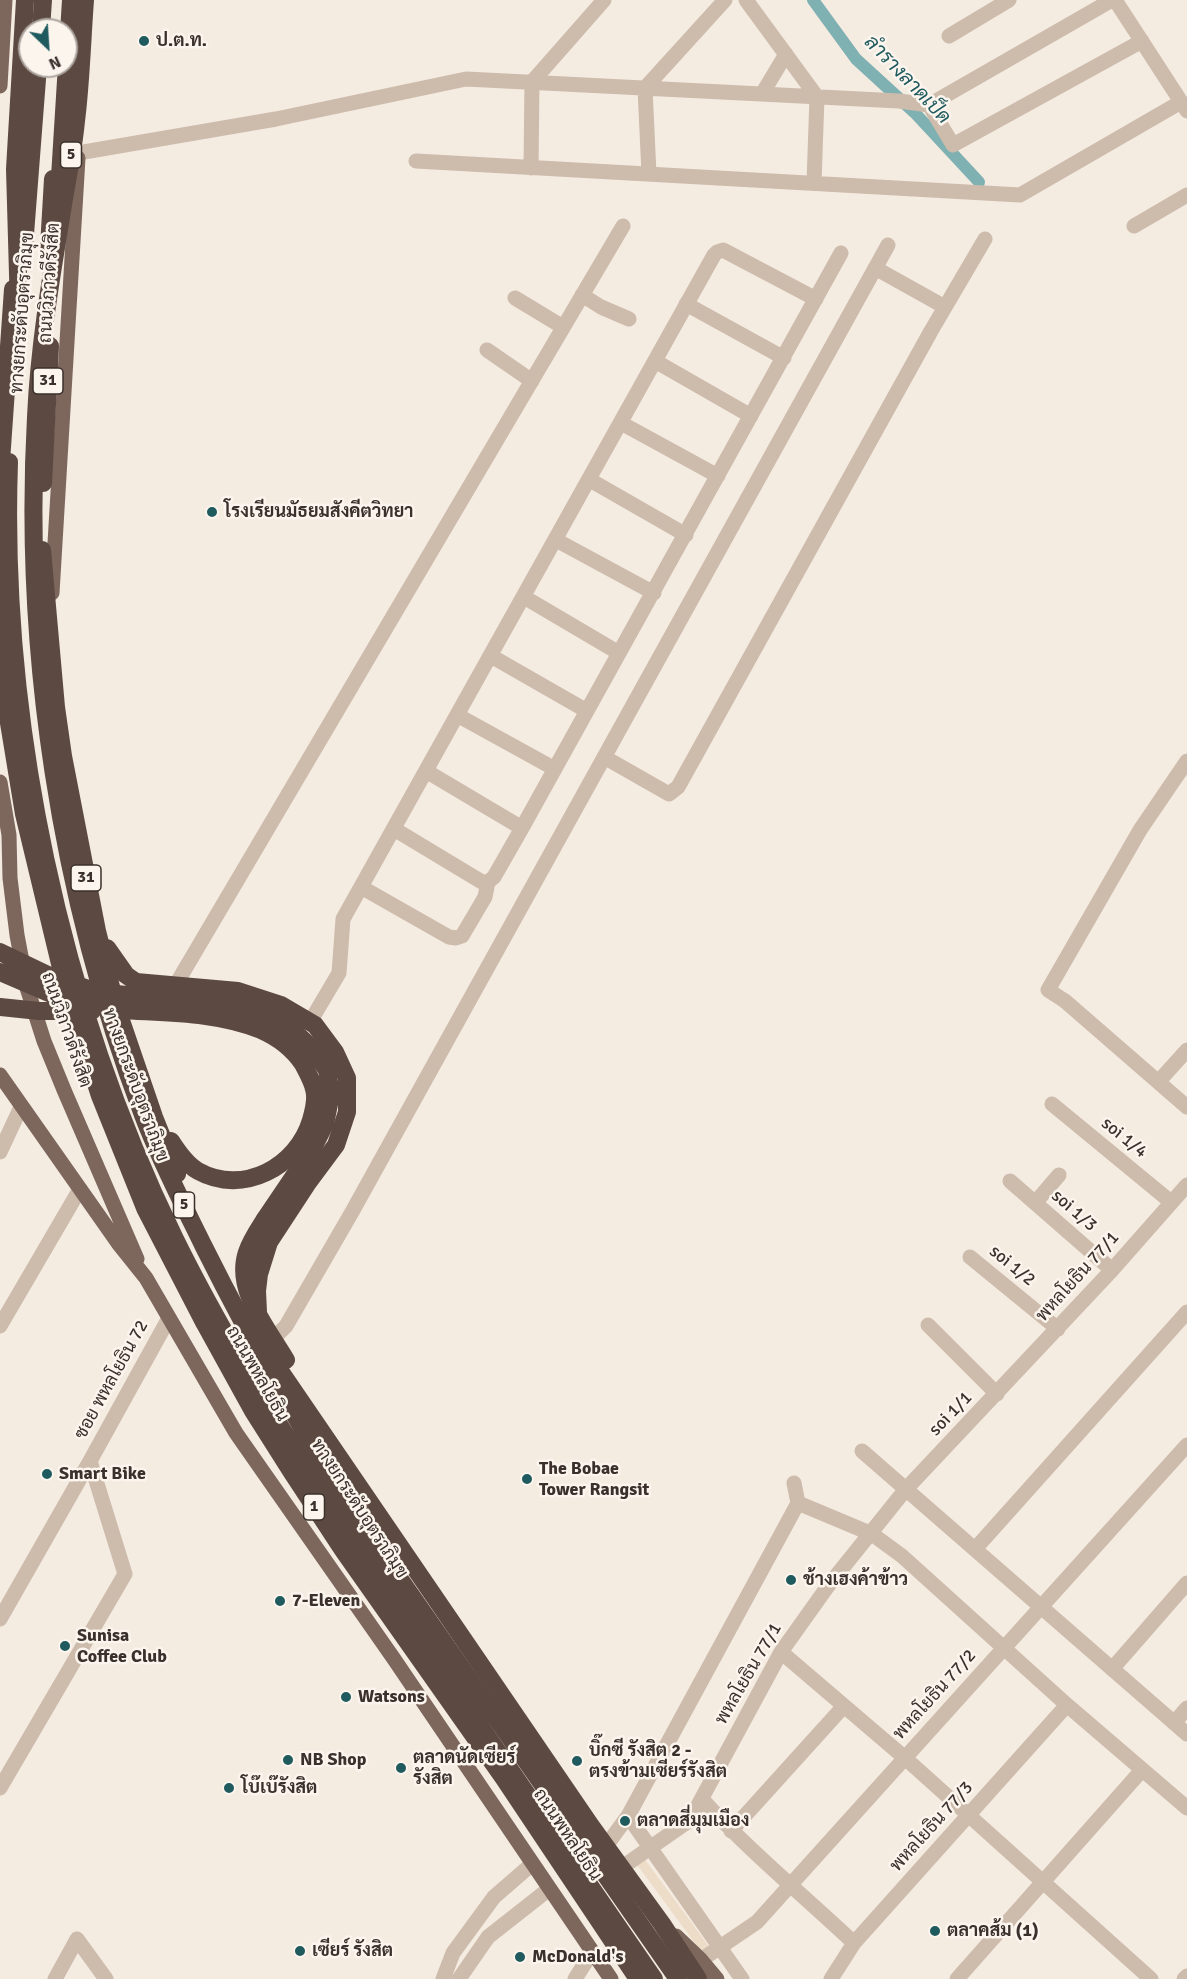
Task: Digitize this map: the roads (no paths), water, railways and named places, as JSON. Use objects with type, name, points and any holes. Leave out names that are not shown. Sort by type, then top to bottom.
[{"type":"highway","name":"5","points":[[19,309],[15,169],[25,0]]},
{"type":"highway","points":[[33,18],[34,0]]},
{"type":"highway","points":[[41,18],[43,0]]},
{"type":"highway","points":[[63,18],[64,0]]},
{"type":"highway","name":"ถนนวิภาวดีรังสิต","points":[[71,0],[40,528],[63,756],[97,931],[115,1003],[154,1117]]},
{"type":"highway","name":"5","points":[[46,308],[76,123],[85,0]]},
{"type":"highway","name":"ถนนวิภาวดีรังสิต","points":[[0,476],[29,78]]},
{"type":"highway","name":"ทางยกระดับอุตราภิมุข","points":[[37,78],[19,309],[8,499],[9,578],[18,691],[38,825],[79,994],[109,1083],[137,1155],[174,1237],[249,1376],[339,1521],[654,1979]]},
{"type":"highway","name":"ทางยกระดับอุตราภิมุข","points":[[59,78],[46,308],[36,414],[33,555],[38,647],[49,740],[82,914],[110,1016],[144,1117],[186,1210],[231,1301],[323,1465],[369,1535],[678,1979]]},
{"type":"highway","points":[[63,121],[77,177]]},
{"type":"highway","name":"ถนนวิภาวดีรังสิต","points":[[0,554],[9,723],[24,814],[67,993]]},
{"type":"highway","points":[[97,931],[117,965],[136,982],[238,991],[281,1005],[310,1022],[315,1025],[335,1052],[347,1078],[347,1112],[336,1145],[268,1242],[256,1291],[258,1312]]},
{"type":"highway","points":[[0,952],[48,975],[97,992],[225,1005],[270,1016],[288,1026],[313,1049],[327,1070],[331,1094],[326,1124],[313,1148],[250,1242],[244,1264],[246,1288],[289,1367],[302,1401]]},
{"type":"highway","points":[[0,972],[56,996],[121,1010]]},
{"type":"highway","name":"ถนนพหลโยธิน","points":[[67,993],[100,1096],[146,1208],[205,1324],[253,1411],[343,1550],[503,1777],[638,1979]]},
{"type":"highway","points":[[0,1006],[68,1012],[121,1010],[220,1018],[262,1030],[281,1041],[298,1057],[315,1091],[315,1108],[303,1140],[284,1163],[262,1175],[246,1178],[228,1180],[212,1177],[197,1170],[185,1161],[154,1117]]},
{"type":"highway","name":"ถนนพหลโยธิน","points":[[154,1117],[180,1182],[235,1301],[262,1344],[621,1868],[663,1924],[698,1979]]},
{"type":"main road","points":[[0,86],[5,0]]},
{"type":"main road","name":"ถนนวิภาวดีรังสิต","points":[[50,640],[78,153],[92,0]]},
{"type":"main road","name":"ถนนวิภาวดีรังสิต","points":[[0,782],[9,835],[10,878],[17,936],[27,988],[44,1041],[146,1278]]},
{"type":"main road","points":[[0,890],[10,878]]},
{"type":"main road","name":"1","points":[[0,1075],[146,1278],[236,1433],[394,1659],[611,1979]]},
{"type":"main road","name":"ถนนพหลโยธิน","points":[[663,1924],[701,1960],[717,1979]]},
{"type":"street","points":[[531,168],[532,82],[604,0]]},
{"type":"street","points":[[649,174],[645,88],[725,0]]},
{"type":"street","points":[[746,0],[817,97],[814,183]]},
{"type":"street","points":[[949,36],[1009,0]]},
{"type":"street","points":[[78,153],[276,119],[466,79],[901,101],[929,105],[1113,0],[1184,106],[1020,195],[416,161]]},
{"type":"street","points":[[929,105],[953,145],[1142,42]]},
{"type":"street","points":[[762,94],[786,54]]},
{"type":"street","points":[[1134,226],[1180,205],[1187,195]]},
{"type":"street","points":[[175,986],[623,226]]},
{"type":"street","points":[[604,757],[669,794],[678,787],[985,239]]},
{"type":"street","points":[[274,1338],[286,1326],[352,1212],[888,245]]},
{"type":"street","points":[[310,1022],[339,973],[343,919],[714,255],[723,250],[816,299]]},
{"type":"street","points":[[361,887],[449,937],[462,936],[485,897],[488,882],[494,877],[522,828],[841,254]]},
{"type":"street","points":[[875,268],[945,307]]},
{"type":"street","points":[[582,295],[601,307],[629,319]]},
{"type":"street","points":[[515,298],[563,327]]},
{"type":"street","points":[[686,304],[784,358]]},
{"type":"street","points":[[487,350],[532,381]]},
{"type":"street","points":[[655,361],[751,416]]},
{"type":"street","points":[[621,423],[718,476]]},
{"type":"street","points":[[590,480],[686,535]]},
{"type":"street","points":[[556,540],[654,593]]},
{"type":"street","points":[[524,597],[620,652]]},
{"type":"street","points":[[491,656],[587,711]]},
{"type":"street","points":[[457,715],[555,769]]},
{"type":"street","points":[[426,771],[522,828]]},
{"type":"street","points":[[1184,771],[1140,830],[1048,990],[1065,1000],[1187,1107]]},
{"type":"street","points":[[394,829],[482,882],[488,882]]},
{"type":"street","points":[[1160,1081],[1187,1050]]},
{"type":"street","name":"soi 1/4","points":[[1052,1104],[1172,1202]]},
{"type":"street","points":[[0,1152],[21,1107]]},
{"type":"street","points":[[1035,1203],[1059,1175]]},
{"type":"street","name":"soi 1/3","points":[[1010,1181],[1112,1270]]},
{"type":"street","name":"พหลโยธิน 77/1","points":[[998,1394],[1187,1185]]},
{"type":"street","points":[[0,1326],[80,1189]]},
{"type":"street","name":"soi 1/2","points":[[970,1257],[1058,1329]]},
{"type":"street","points":[[975,1549],[1187,1312]]},
{"type":"street","name":"ซอย พหลโยธิน 72","points":[[0,1619],[169,1318]]},
{"type":"street","name":"soi 1/1","points":[[906,1489],[998,1394],[928,1325]]},
{"type":"street","name":"พหลโยธิน 77/2","points":[[701,1960],[757,1922],[1187,1445]]},
{"type":"street","points":[[862,1451],[1187,1734]]},
{"type":"street","points":[[0,1788],[126,1574],[90,1461]]},
{"type":"street","points":[[606,1846],[628,1816],[798,1503],[794,1483]]},
{"type":"street","name":"พหลโยธิน 77/1","points":[[621,1868],[690,1820],[781,1652],[828,1586],[906,1489]]},
{"type":"street","points":[[798,1503],[872,1534],[902,1556],[1067,1705],[1187,1808]]},
{"type":"street","points":[[1112,1669],[1187,1583]]},
{"type":"street","points":[[781,1652],[905,1758],[1151,1979]]},
{"type":"street","name":"พหลโยธิน 77/3","points":[[831,1979],[854,1943],[1067,1705]]},
{"type":"street","points":[[731,1831],[844,1706]]},
{"type":"street","points":[[1174,1723],[1187,1708]]},
{"type":"street","points":[[957,1979],[1142,1770]]},
{"type":"street","points":[[702,1799],[731,1831],[854,1943]]},
{"type":"street","points":[[628,1816],[742,1979]]},
{"type":"street","points":[[443,1979],[453,1953],[480,1915],[494,1897],[532,1864]]},
{"type":"street","points":[[459,1979],[488,1937],[549,1889]]},
{"type":"street","points":[[480,1915],[496,1930]]},
{"type":"street","points":[[55,1979],[77,1939],[106,1979]]},
{"type":"street","points":[[575,1979],[592,1952]]},
{"type":"waterway","name":"ลำรางลาดเป็ด","points":[[813,0],[856,59],[915,113],[979,182]]},
{"type":"place","name":"ป.ต.ท.","points":[[144,41]]},
{"type":"place","name":"โรงเรียนมัธยมสังคีตวิทยา","points":[[212,512]]},
{"type":"place","name":"Smart Bike","points":[[47,1474]]},
{"type":"place","name":"The Bobae Tower Rangsit","points":[[527,1479]]},
{"type":"place","name":"ช้างเฮงค้าข้าว","points":[[791,1580]]},
{"type":"place","name":"7-Eleven","points":[[280,1601]]},
{"type":"place","name":"Sunisa Coffee Club","points":[[65,1646]]},
{"type":"place","name":"Watsons","points":[[346,1697]]},
{"type":"place","name":"NB Shop","points":[[288,1760]]},
{"type":"place","name":"บิ๊กซี รังสิต 2 - ตรงข้ามเซียร์รังสิต","points":[[577,1761]]},
{"type":"place","name":"ตลาดนัดเซียร์ รังสิต","points":[[401,1768]]},
{"type":"place","name":"โบ๊เบ๊รังสิต","points":[[229,1788]]},
{"type":"place","name":"ตลาดสี่มุมเมือง","points":[[625,1821]]},
{"type":"place","name":"ตลาคส้ม (1)","points":[[935,1931]]},
{"type":"place","name":"เซียร์ รังสิต","points":[[300,1951]]},
{"type":"place","name":"McDonald's","points":[[520,1957]]}]
